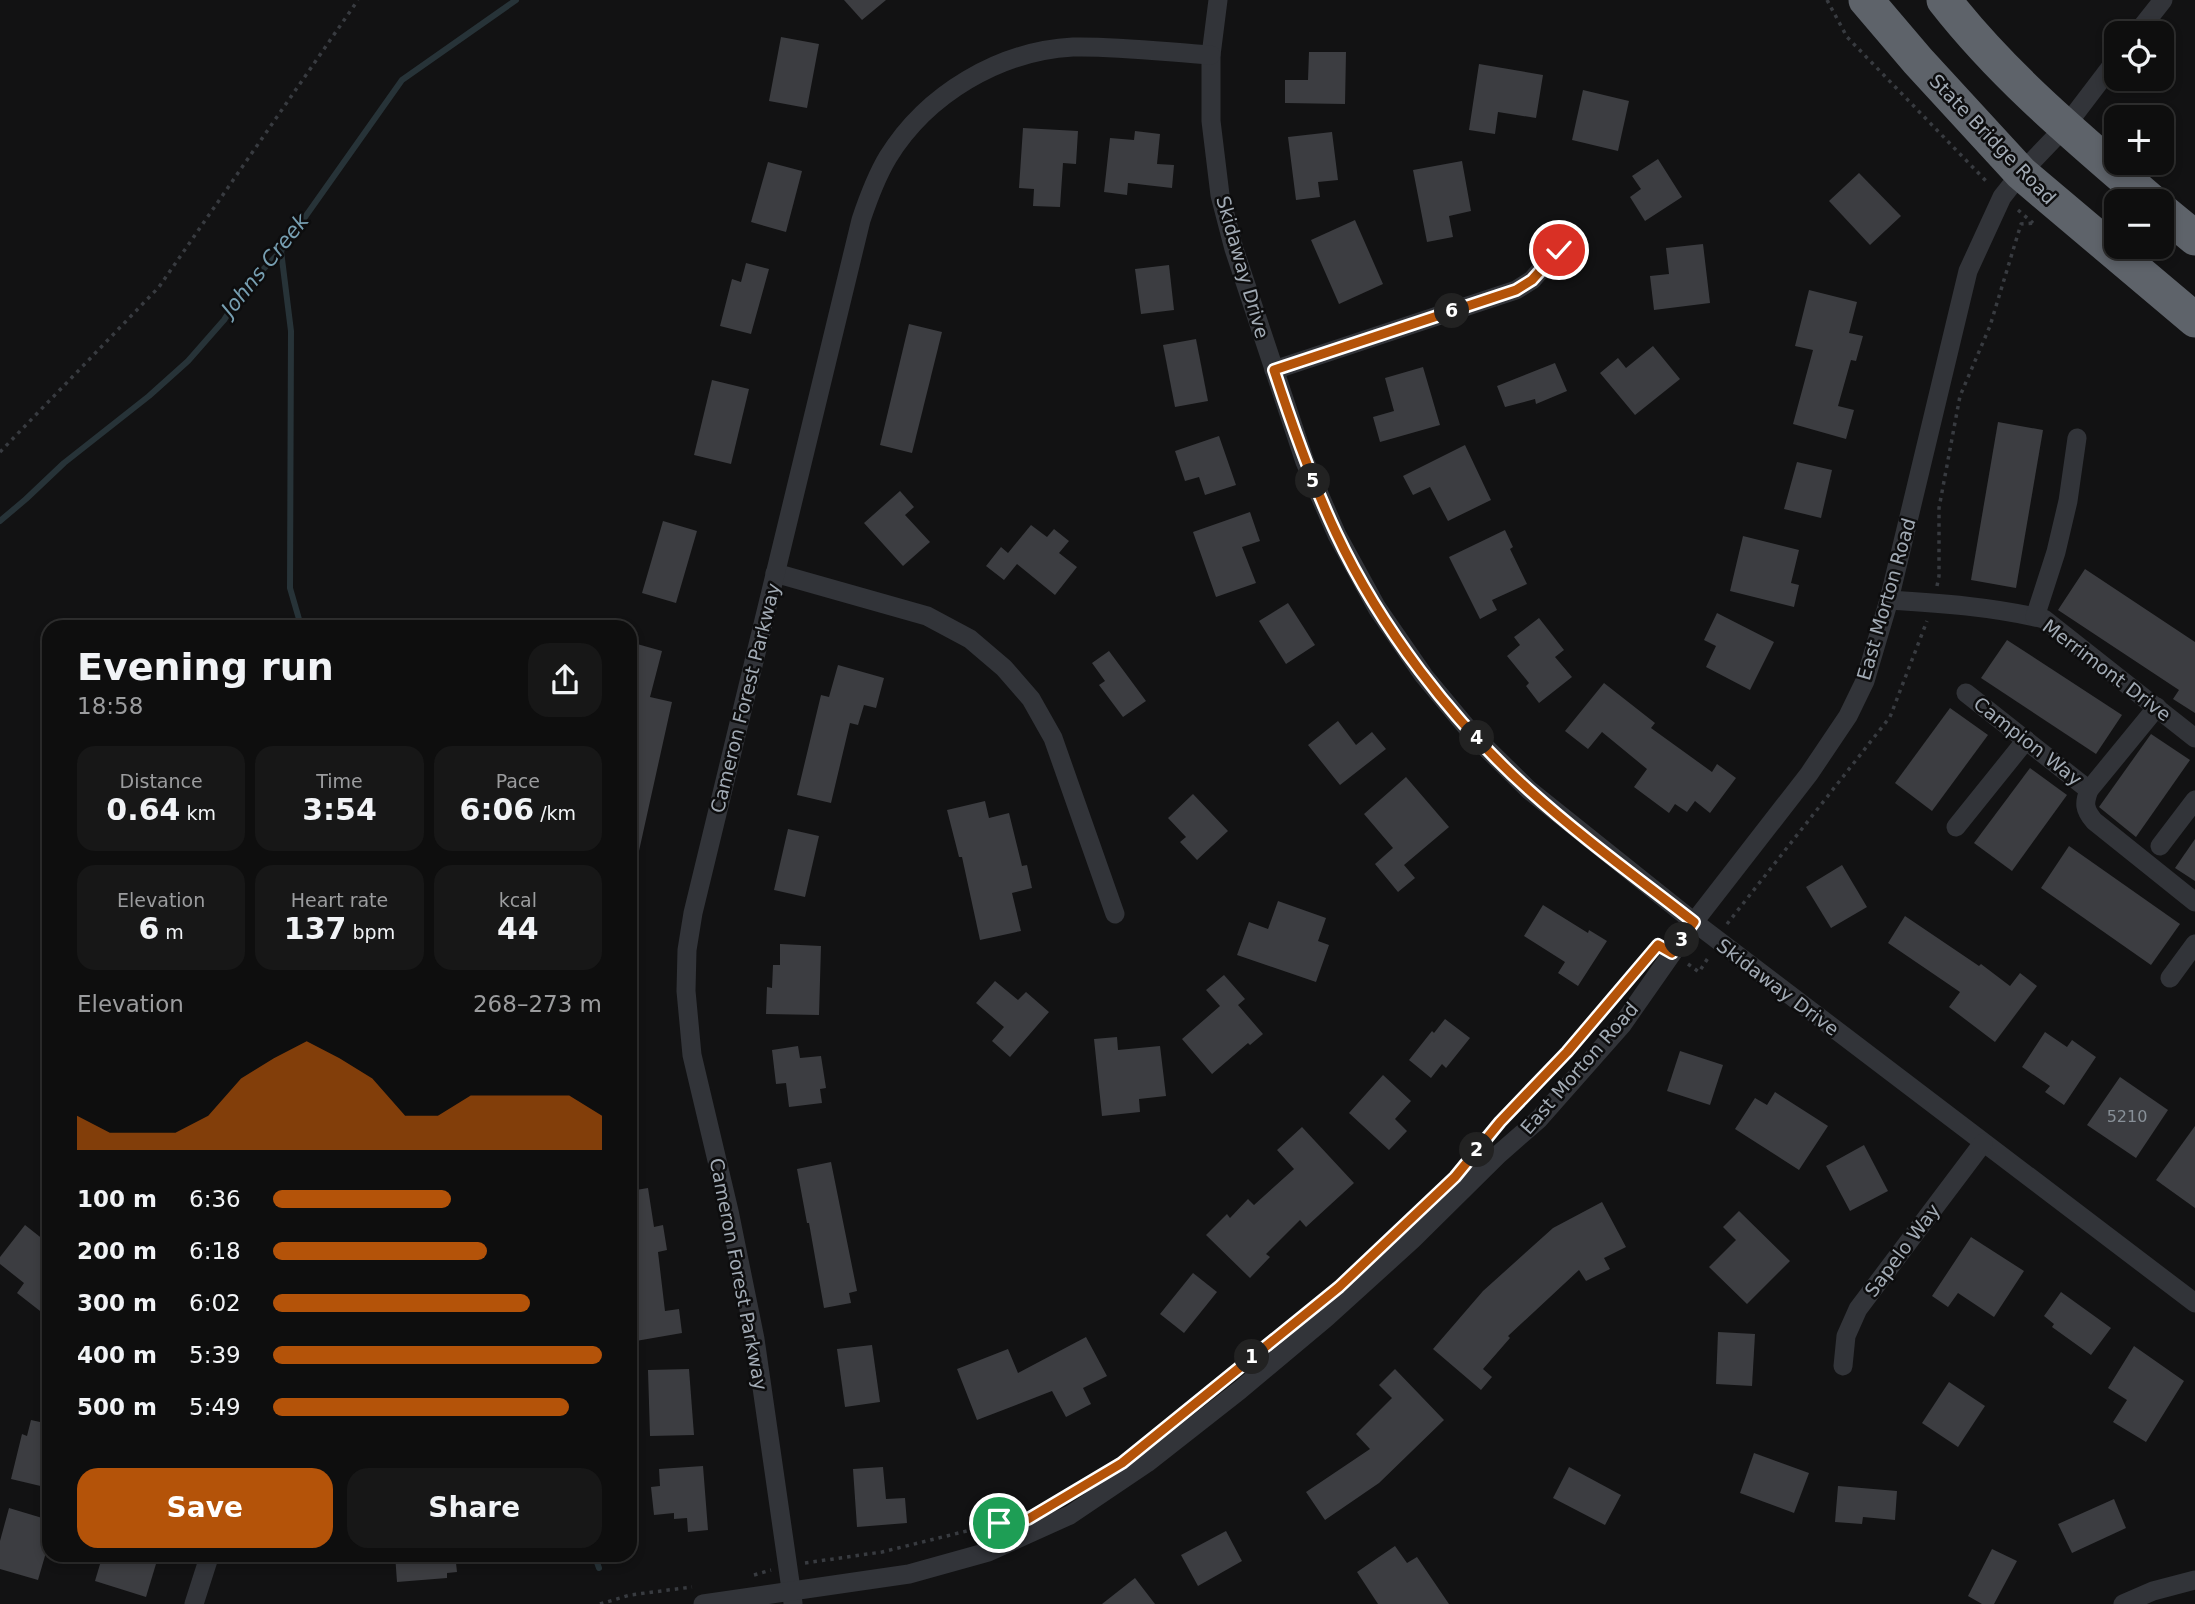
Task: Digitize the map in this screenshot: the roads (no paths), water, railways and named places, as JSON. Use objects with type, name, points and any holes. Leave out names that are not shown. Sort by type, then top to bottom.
[{"type":"highway","name":"State Bridge Road","points":[[1866,0],[2021,173],[2195,320]]},
{"type":"highway","points":[[1944,0],[2022,88],[2137,189]]},
{"type":"highway","points":[[2174,221],[2195,238]]},
{"type":"street","name":"Skidaway Drive","points":[[1218,0],[1211,55],[1211,121],[1220,195],[1234,249],[1305,462],[1337,535],[1377,608],[1424,676],[1474,736],[1529,790],[1719,942],[2195,1303]]},
{"type":"street","points":[[2146,21],[2163,0]]},
{"type":"street","name":"Cameron Forest Parkway","points":[[792,1598],[755,1339],[729,1211],[692,1055],[686,991],[687,950],[693,913],[861,220],[873,186],[904,134],[926,111],[969,79],[1008,61],[1071,47],[1211,55]]},
{"type":"street","name":"East Morton Road","points":[[700,1595],[792,1598],[909,1574],[988,1552],[1070,1515],[1147,1463],[1326,1318],[1539,1119],[1622,1025],[1694,922],[1809,774],[1848,716],[1865,681],[1889,600],[1968,271],[2002,197],[2065,127],[2104,76]]},
{"type":"street","points":[[1274,370],[1516,290],[1532,280],[1559,250]]},
{"type":"street","points":[[2035,617],[2068,501],[2077,438]]},
{"type":"street","points":[[775,573],[927,615],[970,639],[1004,668],[1031,699],[1052,738],[1115,914]]},
{"type":"street","name":"Merrimont Drive","points":[[1889,600],[2015,612],[2044,619],[2195,738]]},
{"type":"street","name":"Campion Way","points":[[1966,693],[2090,789]]},
{"type":"street","points":[[2157,707],[2090,789],[2084,802],[2085,811],[2195,902]]},
{"type":"street","points":[[1956,827],[2026,740]]},
{"type":"street","points":[[2160,846],[2195,800]]},
{"type":"street","points":[[2170,978],[2195,944]]},
{"type":"street","name":"Sapelo Way","points":[[1843,1366],[1846,1336],[1858,1309],[1983,1143]]},
{"type":"street","points":[[194,1604],[207,1562]]},
{"type":"street","points":[[2123,1604],[2153,1591],[2195,1580]]},
{"type":"waterway","name":"Johns Creek","points":[[0,521],[64,463],[149,396],[188,361],[224,320],[244,289],[281,251],[402,80],[516,0]]},
{"type":"waterway","points":[[281,251],[291,331],[290,588],[299,620]]},
{"type":"waterway","points":[[597,1562],[599,1568]]}]
